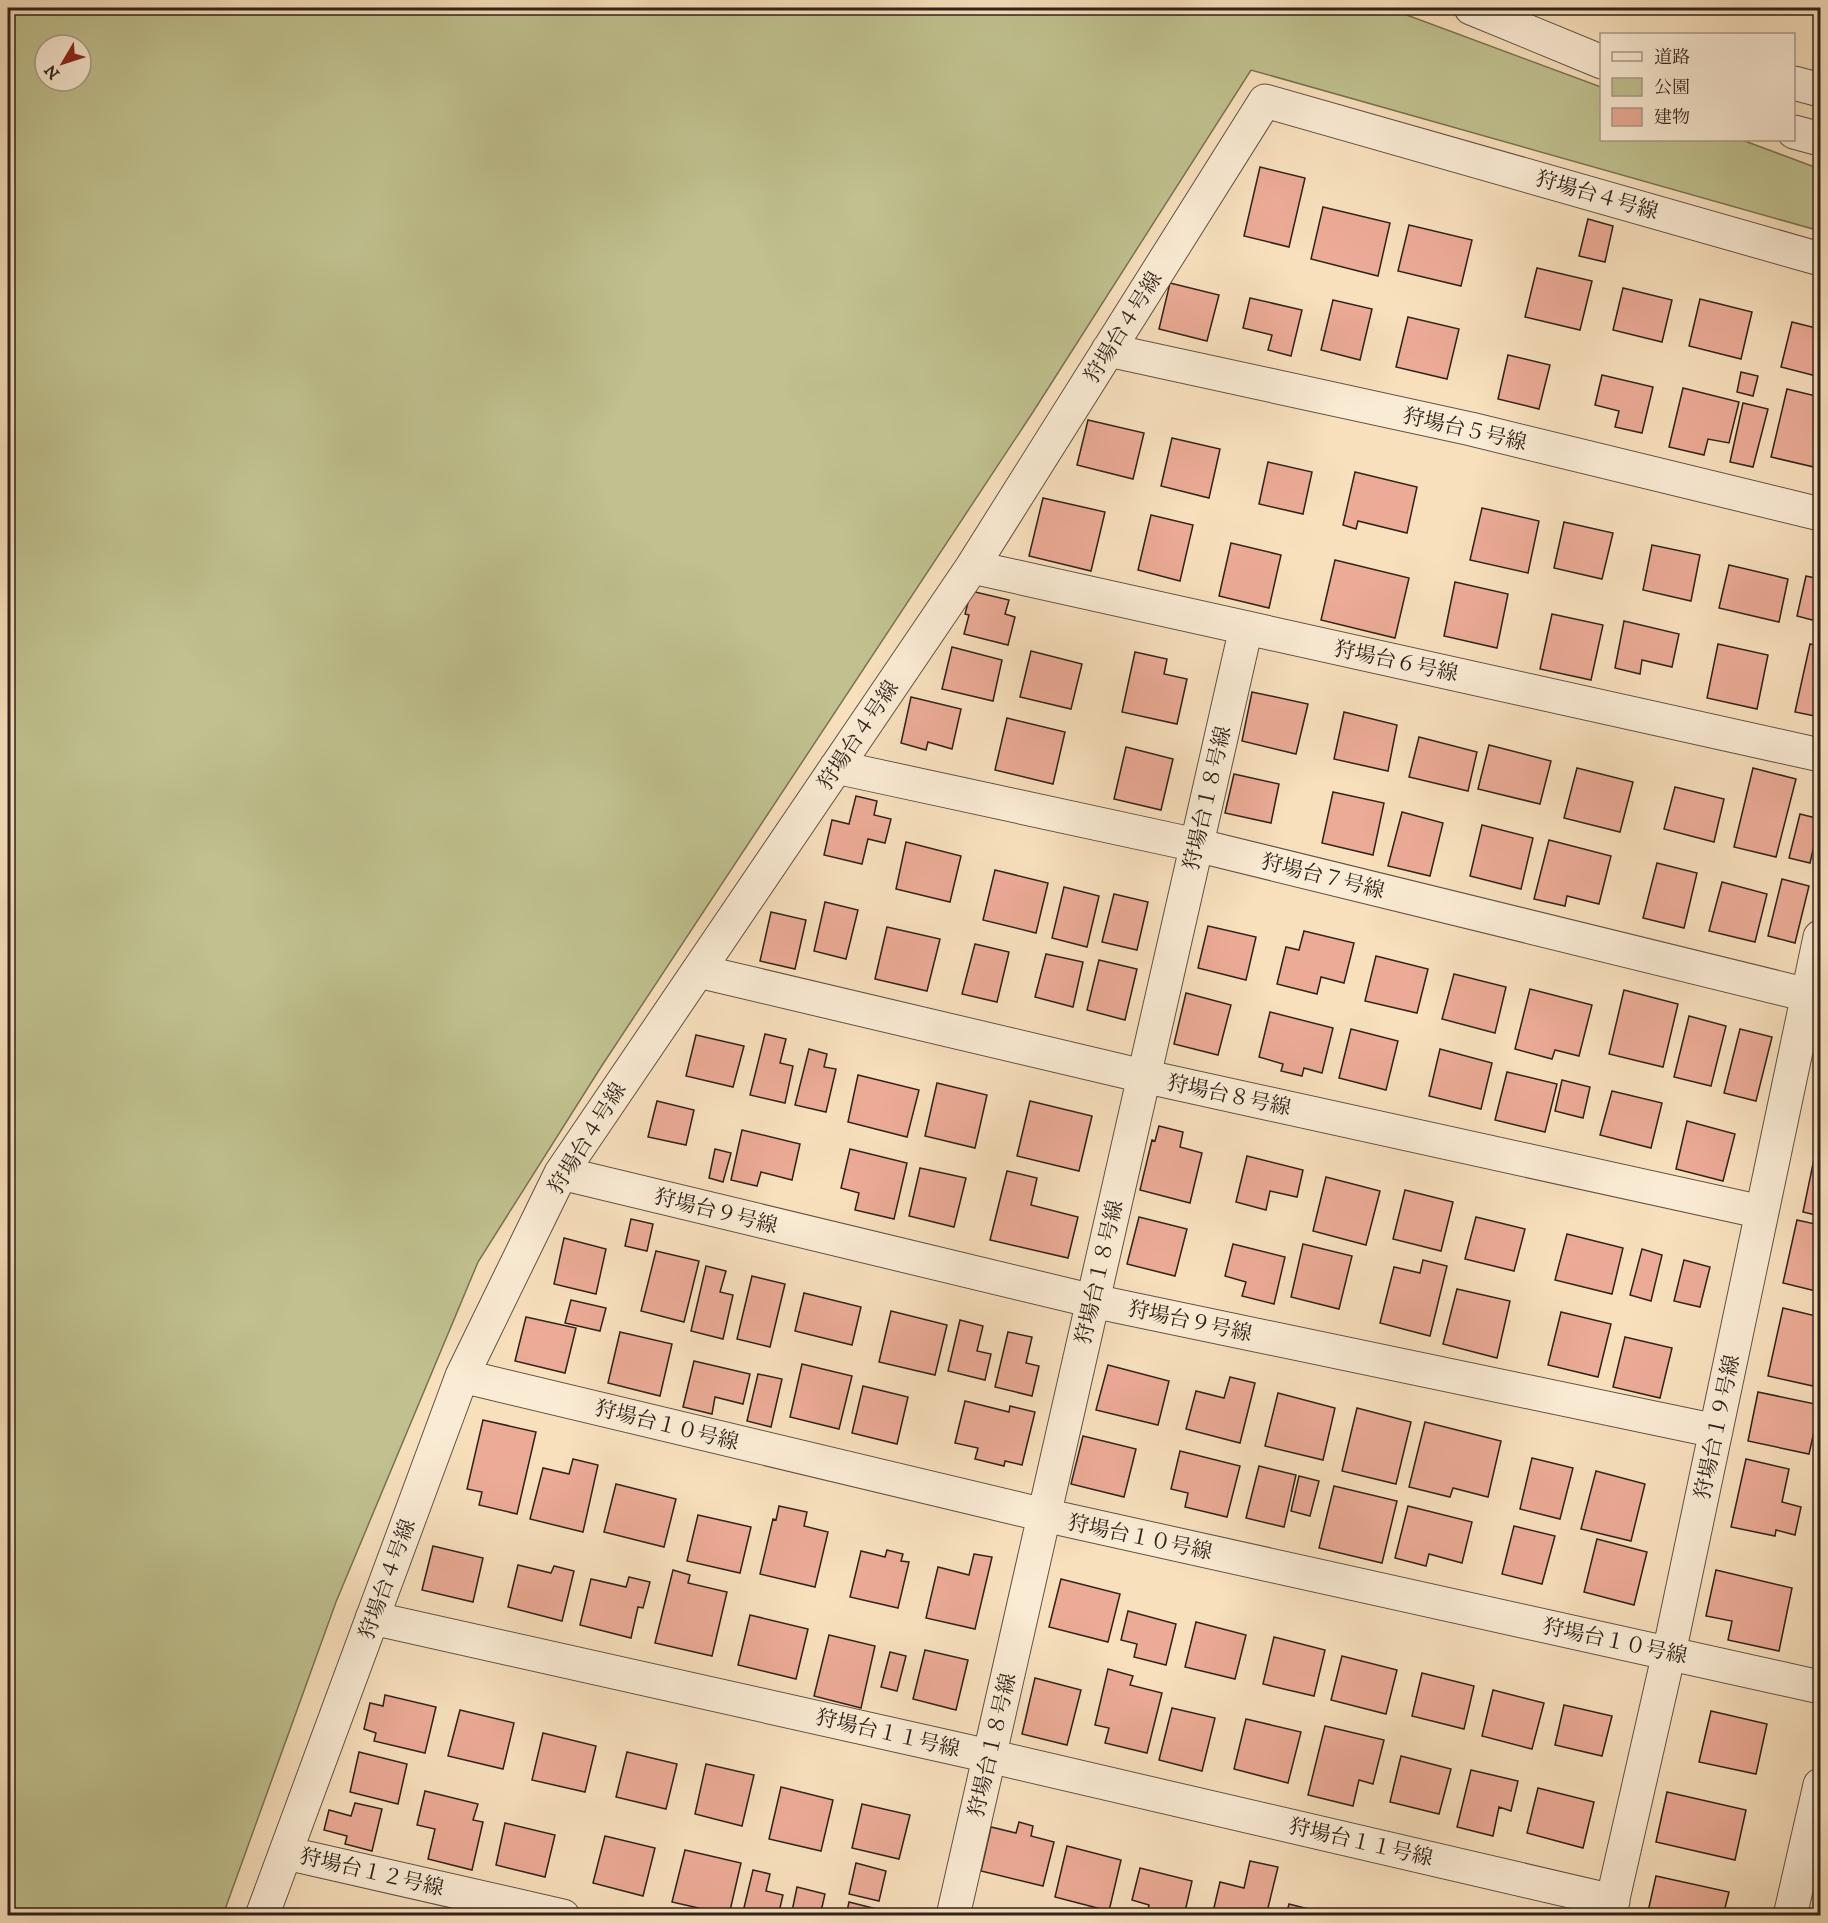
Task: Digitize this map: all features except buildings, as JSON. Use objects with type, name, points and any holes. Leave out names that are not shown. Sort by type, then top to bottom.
[{"type":"street","points":[[1485,13],[1600,39]]},
{"type":"street","points":[[1485,13],[1600,61]]},
{"type":"street","points":[[1795,83],[1821,90]]},
{"type":"street","name":"狩場台４号線","points":[[262,1916],[462,1376],[561,1173],[972,567],[1265,101],[1821,259]]},
{"type":"street","points":[[1795,132],[1821,139]]},
{"type":"street","name":"狩場台５号線","points":[[1108,350],[1471,429],[1821,514]]},
{"type":"street","name":"狩場台６号線","points":[[972,567],[1821,755]]},
{"type":"street","name":"狩場台１８号線","points":[[953,1916],[1246,628]]},
{"type":"street","name":"狩場台７号線","points":[[836,767],[1196,845],[1808,995]]},
{"type":"street","name":"狩場台１９号線","points":[[1611,1908],[1669,1653],[1821,937]]},
{"type":"street","name":"狩場台８号線","points":[[698,971],[1143,1076],[1762,1212]]},
{"type":"street","name":"狩場台９号線","points":[[561,1173],[1093,1301],[1716,1431]]},
{"type":"street","name":"狩場台１０号線","points":[[462,1376],[1044,1515],[1821,1687]]},
{"type":"street","name":"狩場台１１号線","points":[[372,1618],[989,1756],[1611,1908]]},
{"type":"street","points":[[1790,1916],[1821,1785]]},
{"type":"street","name":"狩場台１２号線","points":[[286,1852],[563,1916]]},
{"type":"green space","points":[[8,8],[1388,8],[1600,87],[1600,141],[1745,141],[1820,169],[1820,231],[1251,70],[1033,412],[601,1067],[478,1262],[336,1602],[223,1915],[8,1915]]}]
